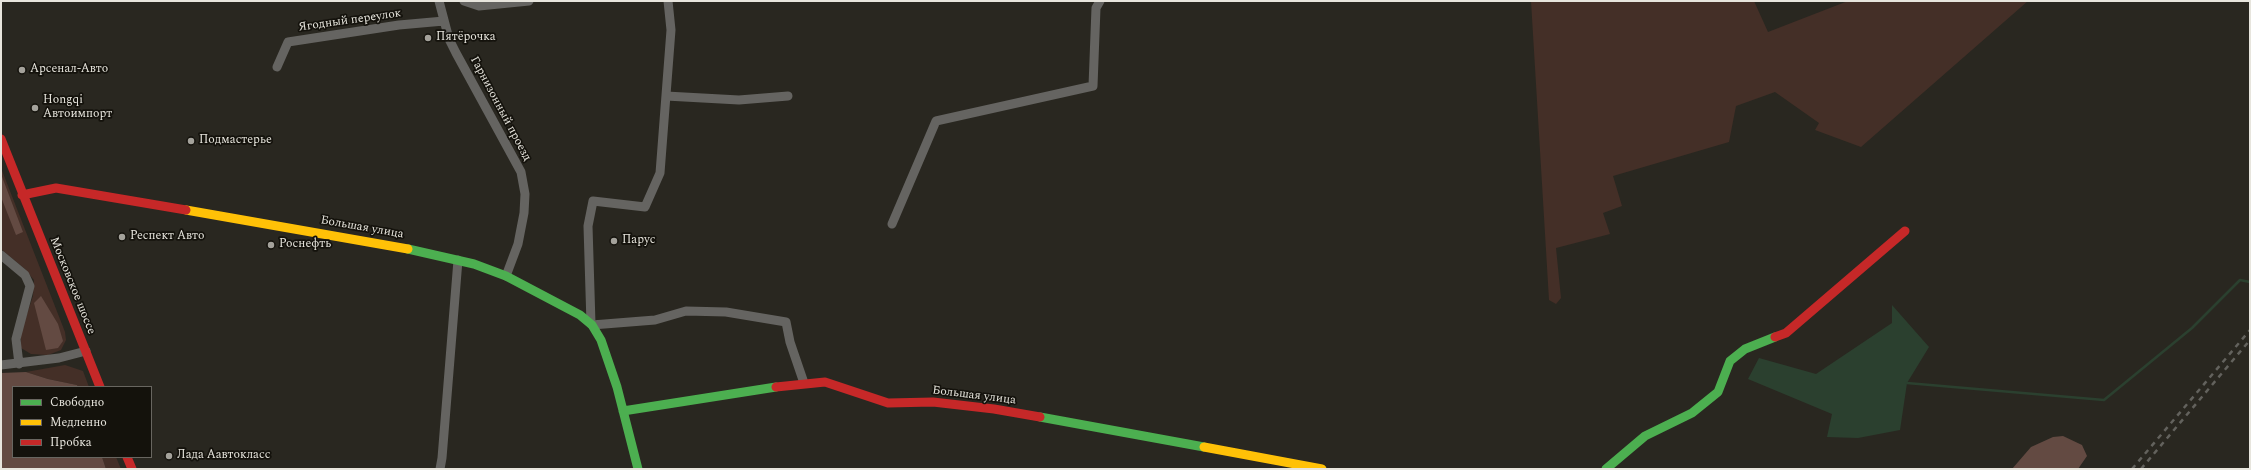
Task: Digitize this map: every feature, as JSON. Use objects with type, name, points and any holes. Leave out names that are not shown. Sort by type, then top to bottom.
[{"type":"street","name":"Гарнизонный проезд","points":[[439,1],[444,21],[456,53],[520,172],[525,194],[524,213],[518,244],[506,276]]},
{"type":"street","points":[[464,1],[479,6],[529,1]]},
{"type":"street","points":[[668,1],[670,30],[660,173],[645,207],[592,201],[588,226],[592,324],[655,320],[686,311],[726,312],[786,322],[790,342],[804,383]]},
{"type":"street","points":[[892,224],[936,121],[1093,86],[1096,8],[1100,1]]},
{"type":"street","name":"Ягодный переулок","points":[[277,67],[288,42],[399,25],[444,21]]},
{"type":"street","points":[[666,96],[739,100],[788,96]]},
{"type":"street","name":"Московское шоссе","points":[[1,138],[22,195],[100,386]]},
{"type":"street","name":"Большая улица","points":[[22,195],[56,188],[249,220],[436,254],[506,276],[580,315],[592,324],[601,340],[623,411],[638,469]]},
{"type":"street","points":[[1606,469],[1645,436],[1692,413],[1718,392],[1730,361],[1745,349],[1786,333],[1905,231]]},
{"type":"street","points":[[1,255],[25,275],[30,286],[16,339],[19,364]]},
{"type":"street","points":[[440,469],[458,260]]},
{"type":"street","points":[[1,365],[59,358],[86,351]]},
{"type":"street","name":"Большая улица","points":[[623,411],[804,383],[825,382],[888,404],[934,402],[994,409],[1295,467],[1322,469]]},
{"type":"street","points":[[127,458],[132,469]]},
{"type":"shaded area","points":[[1531,1],[1754,1],[1768,32],[1848,1],[2028,1],[1861,147],[1815,130],[1819,123],[1775,92],[1736,106],[1729,142],[1613,176],[1622,206],[1603,213],[1610,234],[1556,248],[1561,298],[1556,304],[1549,300]]},
{"type":"shaded area","points":[[1,168],[65,332],[66,340],[61,350],[48,355],[31,354],[21,348],[21,332],[33,296],[34,280],[25,269],[1,249]]},
{"type":"shaded area","points":[[1,174],[23,232],[16,235],[1,197]]},
{"type":"shaded area","points":[[41,296],[58,324],[63,341],[58,348],[46,350],[34,303]]},
{"type":"shaded area","points":[[1892,305],[1929,347],[1907,383],[1900,430],[1858,438],[1827,437],[1832,414],[1748,379],[1759,358],[1816,374],[1892,323]]},
{"type":"shaded area","points":[[65,365],[83,371],[89,386],[78,386],[26,372]]},
{"type":"shaded area","points":[[26,372],[78,386],[12,386],[12,458],[102,458],[106,469],[1,469],[1,373]]},
{"type":"shaded area","points":[[2063,436],[2082,445],[2087,456],[2078,469],[2012,469],[2031,447],[2053,437]]},
{"type":"shaded area","points":[[102,458],[116,458],[121,469],[106,469]]},
{"type":"waterway","points":[[1907,383],[2104,400],[2192,328],[2240,280],[2250,282]]},
{"type":"railway","points":[[2132,469],[2250,330]]},
{"type":"railway","points":[[2141,469],[2250,340]]},
{"type":"traffic: fast","points":[[408,249],[474,264],[506,276],[580,315],[592,325],[601,340],[617,387],[638,469]]},
{"type":"traffic: fast","points":[[1606,469],[1645,436],[1692,413],[1718,392],[1730,361],[1745,349],[1775,337]]},
{"type":"traffic: fast","points":[[623,411],[776,387]]},
{"type":"traffic: fast","points":[[1040,417],[1204,447]]},
{"type":"traffic: slow","points":[[186,210],[408,249]]},
{"type":"traffic: slow","points":[[1204,447],[1322,469]]},
{"type":"traffic: jam","points":[[1,139],[100,386]]},
{"type":"traffic: jam","points":[[22,195],[56,188],[186,210]]},
{"type":"traffic: jam","points":[[1775,337],[1786,333],[1905,231]]},
{"type":"traffic: jam","points":[[776,387],[825,382],[888,403],[933,402],[994,409],[1040,417]]},
{"type":"traffic: jam","points":[[127,458],[132,469]]},
{"type":"place","name":"Пятёрочка","points":[[428,38]]},
{"type":"place","name":"Арсенал-Авто","points":[[22,70]]},
{"type":"place","name":"Hongqi Автоимпорт","points":[[35,108]]},
{"type":"place","name":"Подмастерье","points":[[191,141]]},
{"type":"place","name":"Респект Авто","points":[[122,237]]},
{"type":"place","name":"Парус","points":[[614,241]]},
{"type":"place","name":"Роснефть","points":[[271,245]]},
{"type":"place","name":"Лада Аавтокласс","points":[[169,456]]}]
